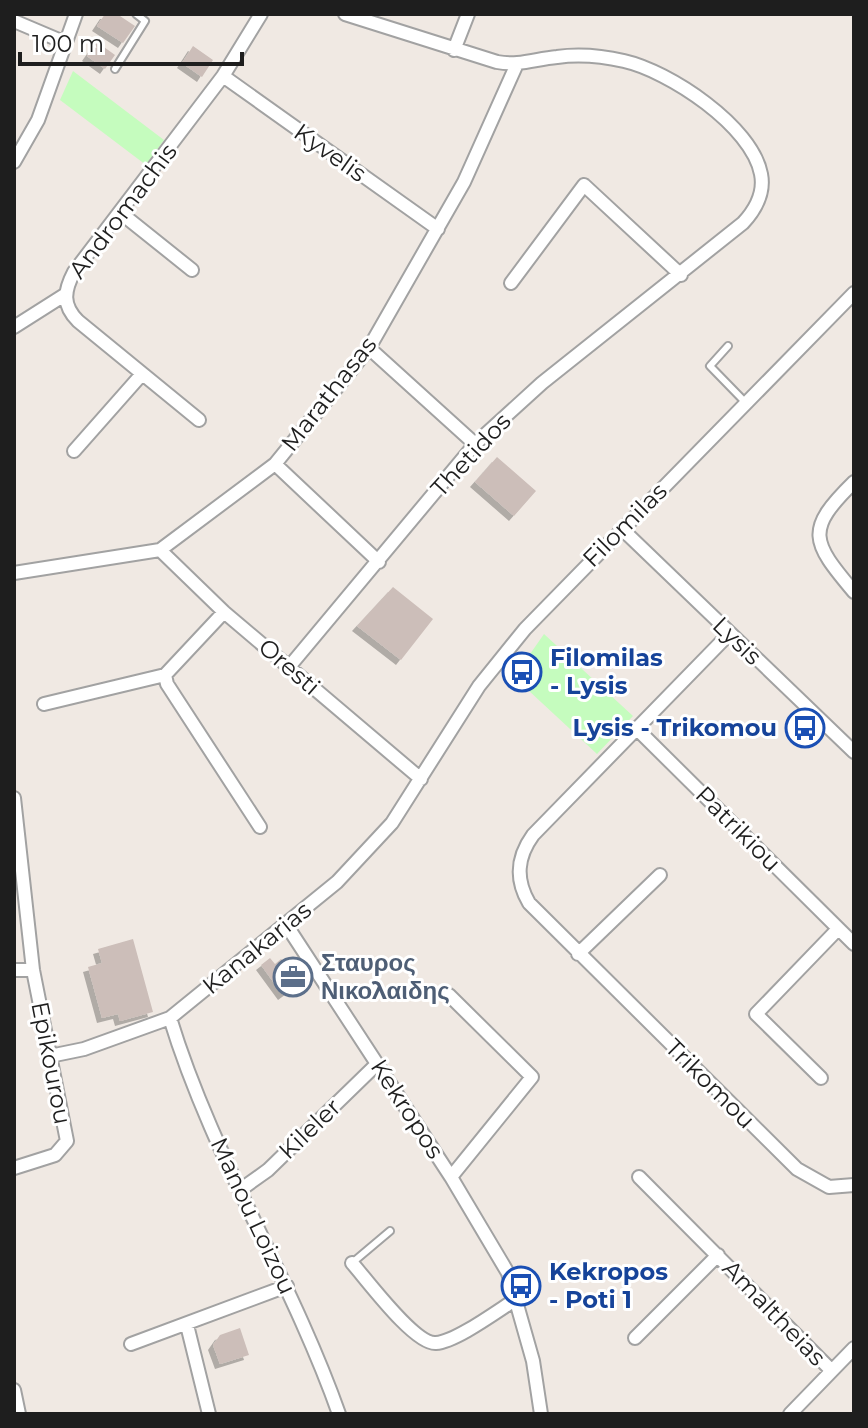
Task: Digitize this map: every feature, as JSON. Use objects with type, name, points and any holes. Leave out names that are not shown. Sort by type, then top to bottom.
[{"type":"street","points":[[14,162],[38,120],[76,14]]},
{"type":"street","name":"Andromachis","points":[[199,420],[70,312],[66,294],[74,272],[122,214],[223,76],[261,14]]},
{"type":"street","points":[[345,14],[454,50],[516,66]]},
{"type":"street","points":[[454,50],[468,14]]},
{"type":"street","points":[[14,21],[66,43]]},
{"type":"street","name":"Thetidos","points":[[289,667],[475,444],[542,383],[681,275],[755,209],[763,184],[750,149],[697,97],[643,67],[609,59],[569,55],[516,66]]},
{"type":"street","name":"Marathasas","points":[[14,573],[160,550],[275,464],[369,348],[464,182],[516,66]]},
{"type":"street","name":"Kyvelis","points":[[223,76],[438,229]]},
{"type":"street","points":[[511,283],[584,185],[681,275]]},
{"type":"street","points":[[122,214],[192,270]]},
{"type":"street","name":"Filomilas","points":[[421,779],[500,659],[544,608],[854,293]]},
{"type":"street","points":[[14,327],[66,294]]},
{"type":"street","points":[[369,348],[475,444]]},
{"type":"street","points":[[74,451],[142,374]]},
{"type":"street","points":[[275,464],[379,562]]},
{"type":"street","points":[[854,482],[826,510],[819,539],[827,561],[854,592]]},
{"type":"street","name":"Lysis","points":[[622,529],[854,752]]},
{"type":"street","name":"Oresti","points":[[160,550],[224,612],[421,779]]},
{"type":"street","points":[[44,704],[165,675],[224,612]]},
{"type":"street","name":"Trikomou","points":[[729,634],[533,835],[521,855],[518,875],[523,894],[578,954],[797,1169],[829,1187],[854,1185]]},
{"type":"street","points":[[165,675],[167,684],[260,827]]},
{"type":"street","name":"Patrikiou","points":[[638,730],[854,944]]},
{"type":"street","name":"Kanakarias","points":[[50,1056],[93,1046],[170,1018],[287,926],[359,861],[392,823],[421,779]]},
{"type":"street","name":"Epikourou","points":[[14,798],[33,970],[66,1146],[55,1155],[14,1168]]},
{"type":"street","points":[[578,954],[660,875]]},
{"type":"street","name":"Kekropos","points":[[287,926],[498,1253],[518,1298],[541,1414]]},
{"type":"street","points":[[821,1078],[756,1014],[838,929]]},
{"type":"street","name":"Epikourou","points":[[14,970],[33,970]]},
{"type":"street","points":[[449,995],[532,1077],[451,1177]]},
{"type":"street","name":"Manou Loizou","points":[[170,1018],[197,1097],[287,1286],[339,1414]]},
{"type":"street","name":"Kileler","points":[[240,1190],[268,1170],[377,1064]]},
{"type":"street","name":"Amaltheias","points":[[639,1177],[831,1370]]},
{"type":"street","name":"Amaltheias","points":[[635,1338],[718,1255]]},
{"type":"street","points":[[352,1263],[414,1333],[427,1342],[444,1341],[518,1298]]},
{"type":"street","points":[[131,1344],[287,1286]]},
{"type":"street","points":[[187,1325],[209,1414]]},
{"type":"street","points":[[790,1414],[854,1348]]},
{"type":"street","points":[[14,1390],[19,1414]]},
{"type":"lane","points":[[115,69],[145,21],[136,14]]},
{"type":"lane","points":[[728,346],[710,366],[746,403]]},
{"type":"lane","points":[[352,1263],[390,1231]]},
{"type":"green space","points":[[73,71],[164,140],[146,165],[60,100]]},
{"type":"green space","points":[[544,634],[633,716],[597,754],[514,677]]},
{"type":"building","points":[[105,14],[117,14],[135,26],[123,43],[97,26]]},
{"type":"building","points":[[97,42],[115,55],[105,69],[87,56]]},
{"type":"building","points":[[193,46],[213,60],[202,77],[182,63]]},
{"type":"building","points":[[497,457],[536,491],[514,516],[475,482]]},
{"type":"building","points":[[393,587],[433,619],[401,660],[357,626]]},
{"type":"building","points":[[133,939],[153,1012],[120,1021],[118,1014],[102,1018],[88,967],[102,963],[98,949]]},
{"type":"building","points":[[270,958],[275,964],[281,959],[293,969],[297,966],[306,978],[283,995],[261,965]]},
{"type":"building","points":[[240,1328],[249,1355],[220,1364],[213,1345],[220,1335]]},
{"type":"place","name":"Filomilas - Lysis","points":[[522,672]]},
{"type":"place","name":"Lysis - Trikomou","points":[[805,728]]},
{"type":"place","name":"Σταυρος Νικολαιδης","points":[[293,977]]},
{"type":"place","name":"Kekropos - Poti 1","points":[[521,1286]]}]
